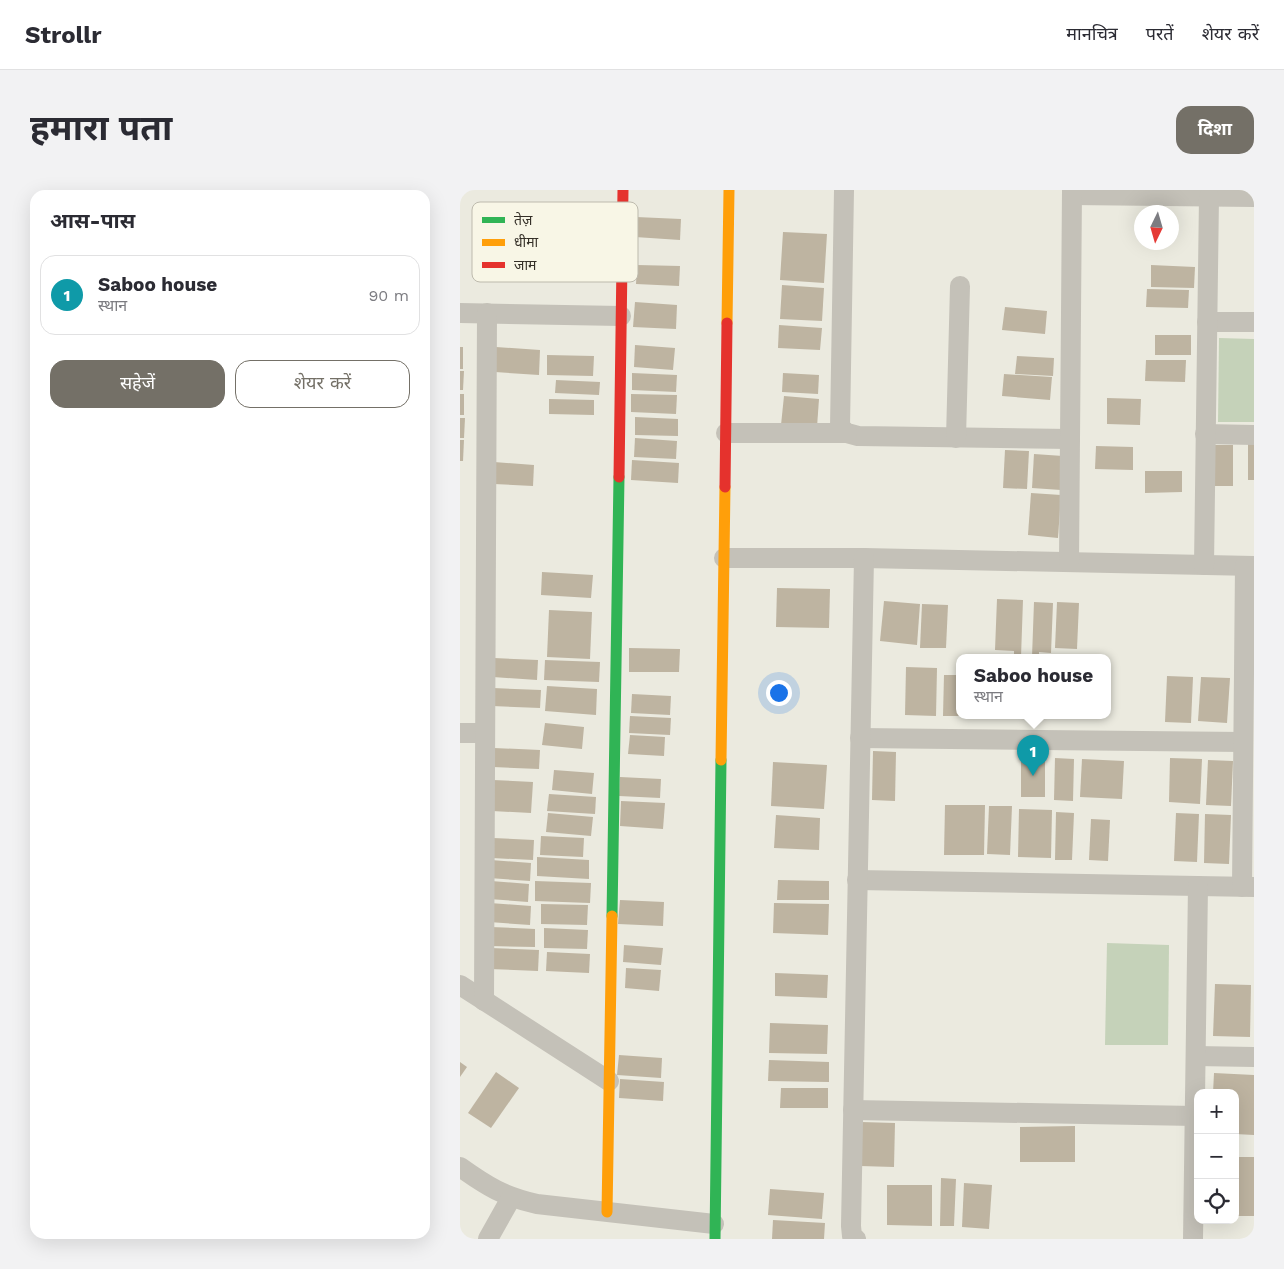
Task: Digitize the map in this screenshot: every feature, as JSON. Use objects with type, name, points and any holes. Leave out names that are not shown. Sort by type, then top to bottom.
[{"type":"street","points":[[460,1167],[484,1184],[510,1198],[606,1212],[715,1232],[729,190]]},
{"type":"street","points":[[844,190],[840,427],[847,433]]},
{"type":"street","points":[[1069,562],[1072,193],[1254,197]]},
{"type":"street","points":[[1204,565],[1209,197]]},
{"type":"street","points":[[606,1212],[622,282]]},
{"type":"street","points":[[956,438],[960,286]]},
{"type":"street","points":[[460,313],[621,316]]},
{"type":"street","points":[[484,1001],[487,313]]},
{"type":"street","points":[[1207,322],[1254,322]]},
{"type":"street","points":[[726,434],[847,433],[858,436],[1070,439]]},
{"type":"street","points":[[1206,434],[1254,435]]},
{"type":"street","points":[[724,558],[864,558],[1250,566],[1244,742],[1248,887],[858,880]]},
{"type":"street","points":[[856,1239],[852,1236],[851,1226],[864,558]]},
{"type":"street","points":[[460,733],[485,733]]},
{"type":"street","points":[[860,738],[1244,742]]},
{"type":"street","points":[[1195,1089],[1198,886]]},
{"type":"street","points":[[460,985],[609,1081]]},
{"type":"street","points":[[1196,1056],[1254,1057]]},
{"type":"street","points":[[853,1110],[1194,1116]]},
{"type":"street","points":[[1193,1239],[1195,1134]]},
{"type":"street","points":[[488,1239],[510,1198]]},
{"type":"green space","points":[[1219,338],[1254,339],[1254,422],[1218,422]]},
{"type":"green space","points":[[1107,943],[1169,945],[1168,1045],[1105,1045]]},
{"type":"building","points":[[638,217],[681,219],[680,240],[638,237]]},
{"type":"building","points":[[783,232],[827,234],[824,283],[780,280]]},
{"type":"building","points":[[638,265],[680,266],[679,286],[636,284],[638,282]]},
{"type":"building","points":[[1151,265],[1195,267],[1194,288],[1151,287]]},
{"type":"building","points":[[782,285],[824,288],[822,321],[780,319]]},
{"type":"building","points":[[1147,289],[1189,290],[1188,308],[1146,307]]},
{"type":"building","points":[[635,302],[677,305],[676,329],[633,327]]},
{"type":"building","points":[[1005,307],[1047,311],[1045,334],[1002,330]]},
{"type":"building","points":[[779,325],[822,328],[820,350],[778,348]]},
{"type":"building","points":[[1155,335],[1191,335],[1191,355],[1155,355]]},
{"type":"building","points":[[635,345],[675,348],[673,370],[634,367]]},
{"type":"building","points":[[460,347],[463,347],[463,369],[460,369]]},
{"type":"building","points":[[496,347],[540,350],[539,375],[495,372]]},
{"type":"building","points":[[547,355],[594,356],[593,376],[547,375]]},
{"type":"building","points":[[1017,356],[1054,358],[1053,376],[1015,374]]},
{"type":"building","points":[[1146,360],[1186,360],[1185,382],[1145,381]]},
{"type":"building","points":[[460,371],[464,371],[463,390],[460,390]]},
{"type":"building","points":[[632,373],[677,375],[676,392],[632,390]]},
{"type":"building","points":[[783,373],[819,375],[818,394],[782,392]]},
{"type":"building","points":[[1004,374],[1052,377],[1050,400],[1002,396]]},
{"type":"building","points":[[556,380],[600,382],[599,395],[555,393]]},
{"type":"building","points":[[460,394],[464,394],[464,415],[460,415]]},
{"type":"building","points":[[631,394],[677,395],[676,414],[631,412]]},
{"type":"building","points":[[784,396],[819,399],[817,427],[781,425]]},
{"type":"building","points":[[1107,398],[1141,399],[1140,425],[1107,424]]},
{"type":"building","points":[[549,399],[594,400],[594,415],[549,414]]},
{"type":"building","points":[[635,417],[678,419],[678,436],[635,435]]},
{"type":"building","points":[[460,418],[465,418],[464,438],[460,438]]},
{"type":"building","points":[[635,438],[677,441],[676,459],[634,457]]},
{"type":"building","points":[[460,440],[464,440],[463,461],[460,461]]},
{"type":"building","points":[[1248,444],[1254,444],[1254,480],[1248,480]]},
{"type":"building","points":[[1212,445],[1233,445],[1233,486],[1211,486]]},
{"type":"building","points":[[1096,446],[1133,447],[1133,470],[1095,469]]},
{"type":"building","points":[[1005,450],[1029,451],[1027,489],[1003,488]]},
{"type":"building","points":[[1034,454],[1063,456],[1061,490],[1032,488]]},
{"type":"building","points":[[632,460],[679,463],[678,483],[631,480]]},
{"type":"building","points":[[494,462],[534,465],[533,486],[494,484]]},
{"type":"building","points":[[1145,471],[1182,471],[1182,492],[1145,493]]},
{"type":"building","points":[[1031,493],[1061,495],[1058,538],[1028,535]]},
{"type":"building","points":[[542,572],[593,575],[591,598],[541,595]]},
{"type":"building","points":[[777,588],[830,589],[829,628],[776,627]]},
{"type":"building","points":[[997,599],[1023,600],[1021,654],[1014,654],[1014,651],[995,650]]},
{"type":"building","points":[[884,601],[920,604],[917,645],[880,641]]},
{"type":"building","points":[[1034,602],[1053,603],[1051,653],[1039,652],[1039,654],[1032,654]]},
{"type":"building","points":[[1057,602],[1079,603],[1077,649],[1055,648]]},
{"type":"building","points":[[922,604],[948,605],[946,648],[920,648]]},
{"type":"building","points":[[549,610],[592,612],[590,659],[547,657]]},
{"type":"building","points":[[629,648],[680,649],[679,672],[629,672]]},
{"type":"building","points":[[494,658],[538,660],[537,680],[493,677]]},
{"type":"building","points":[[545,660],[600,662],[599,682],[544,680]]},
{"type":"building","points":[[906,667],[937,668],[936,716],[905,715]]},
{"type":"building","points":[[944,675],[956,675],[956,716],[943,716]]},
{"type":"building","points":[[1167,676],[1193,677],[1191,723],[1165,722]]},
{"type":"building","points":[[1201,677],[1230,678],[1227,723],[1198,721]]},
{"type":"building","points":[[547,686],[597,689],[596,715],[545,711]]},
{"type":"building","points":[[493,688],[541,690],[540,708],[492,706]]},
{"type":"building","points":[[632,694],[671,696],[670,715],[631,713]]},
{"type":"building","points":[[630,716],[671,718],[670,735],[629,733]]},
{"type":"building","points":[[545,723],[584,727],[582,749],[542,745]]},
{"type":"building","points":[[630,735],[665,737],[664,756],[628,754]]},
{"type":"building","points":[[494,748],[540,750],[539,769],[493,767]]},
{"type":"building","points":[[873,751],[896,752],[895,801],[872,800]]},
{"type":"building","points":[[1021,754],[1045,755],[1045,797],[1021,797]]},
{"type":"building","points":[[1055,758],[1074,759],[1073,801],[1054,800]]},
{"type":"building","points":[[1170,758],[1202,759],[1200,804],[1169,802]]},
{"type":"building","points":[[1082,759],[1124,761],[1122,799],[1080,797]]},
{"type":"building","points":[[1208,760],[1233,761],[1231,806],[1206,805]]},
{"type":"building","points":[[773,762],[827,765],[824,809],[771,806]]},
{"type":"building","points":[[554,770],[594,773],[592,794],[552,790]]},
{"type":"building","points":[[620,777],[661,779],[660,798],[619,796]]},
{"type":"building","points":[[493,780],[533,782],[531,813],[492,811]]},
{"type":"building","points":[[549,794],[596,797],[595,814],[547,811]]},
{"type":"building","points":[[621,801],[665,803],[663,829],[620,826]]},
{"type":"building","points":[[945,805],[985,805],[984,855],[944,855]]},
{"type":"building","points":[[989,806],[1012,806],[1010,855],[987,854]]},
{"type":"building","points":[[1019,809],[1052,810],[1051,858],[1018,857]]},
{"type":"building","points":[[1056,812],[1074,813],[1072,860],[1055,860]]},
{"type":"building","points":[[548,813],[593,817],[591,836],[546,832]]},
{"type":"building","points":[[1176,813],[1199,814],[1197,862],[1174,861]]},
{"type":"building","points":[[1205,814],[1231,815],[1229,864],[1204,863]]},
{"type":"building","points":[[776,815],[820,818],[819,850],[774,848]]},
{"type":"building","points":[[1091,819],[1110,820],[1108,861],[1089,860]]},
{"type":"building","points":[[541,836],[584,838],[583,857],[540,855]]},
{"type":"building","points":[[493,838],[534,840],[533,860],[492,858]]},
{"type":"building","points":[[537,857],[589,860],[589,879],[537,876]]},
{"type":"building","points":[[491,860],[531,863],[530,881],[489,878]]},
{"type":"building","points":[[778,880],[829,881],[829,900],[777,900]]},
{"type":"building","points":[[491,881],[529,884],[528,902],[489,899]]},
{"type":"building","points":[[535,881],[591,883],[590,903],[535,901]]},
{"type":"building","points":[[620,900],[664,902],[663,926],[618,924]]},
{"type":"building","points":[[490,903],[531,906],[530,925],[489,922]]},
{"type":"building","points":[[774,903],[829,904],[828,935],[773,933]]},
{"type":"building","points":[[541,904],[588,905],[587,925],[541,924]]},
{"type":"building","points":[[491,927],[535,929],[535,947],[490,946]]},
{"type":"building","points":[[544,928],[588,930],[587,949],[544,948]]},
{"type":"building","points":[[624,945],[663,948],[661,965],[623,962]]},
{"type":"building","points":[[490,948],[539,950],[538,971],[489,969]]},
{"type":"building","points":[[547,952],[590,954],[589,973],[546,971]]},
{"type":"building","points":[[626,968],[661,970],[659,991],[625,988]]},
{"type":"building","points":[[775,973],[828,975],[827,998],[775,996]]},
{"type":"building","points":[[1215,984],[1251,985],[1250,1037],[1213,1036]]},
{"type":"building","points":[[770,1023],[828,1025],[827,1054],[769,1053]]},
{"type":"building","points":[[619,1055],[662,1058],[661,1078],[617,1075]]},
{"type":"building","points":[[769,1060],[829,1062],[829,1082],[768,1081]]},
{"type":"building","points":[[460,1062],[467,1067],[460,1077]]},
{"type":"building","points":[[496,1072],[519,1088],[491,1128],[468,1113]]},
{"type":"building","points":[[1214,1073],[1254,1075],[1254,1135],[1239,1134],[1239,1089],[1213,1089]]},
{"type":"building","points":[[620,1079],[664,1082],[663,1101],[619,1098]]},
{"type":"building","points":[[781,1088],[828,1088],[828,1108],[780,1108]]},
{"type":"building","points":[[861,1122],[895,1123],[894,1167],[860,1166]]},
{"type":"building","points":[[1075,1126],[1075,1162],[1020,1162],[1020,1127]]},
{"type":"building","points":[[1239,1157],[1254,1157],[1254,1216],[1239,1216]]},
{"type":"building","points":[[941,1178],[956,1179],[954,1226],[940,1226]]},
{"type":"building","points":[[964,1183],[992,1185],[989,1229],[962,1227]]},
{"type":"building","points":[[887,1185],[932,1185],[932,1226],[887,1225]]},
{"type":"building","points":[[770,1189],[824,1193],[822,1219],[768,1215]]},
{"type":"building","points":[[773,1220],[825,1223],[824,1239],[772,1239]]},
{"type":"traffic: fast","points":[[612,916],[619,477]]},
{"type":"traffic: fast","points":[[715,1239],[721,760]]},
{"type":"traffic: slow","points":[[727,323],[729,190]]},
{"type":"traffic: slow","points":[[721,760],[725,487]]},
{"type":"traffic: slow","points":[[607,1212],[612,916]]},
{"type":"traffic: jam","points":[[623,190],[623,202]]},
{"type":"traffic: jam","points":[[619,477],[622,282]]},
{"type":"traffic: jam","points":[[725,487],[727,323]]},
{"type":"place","name":"Saboo house","points":[[1033,776]]}]
